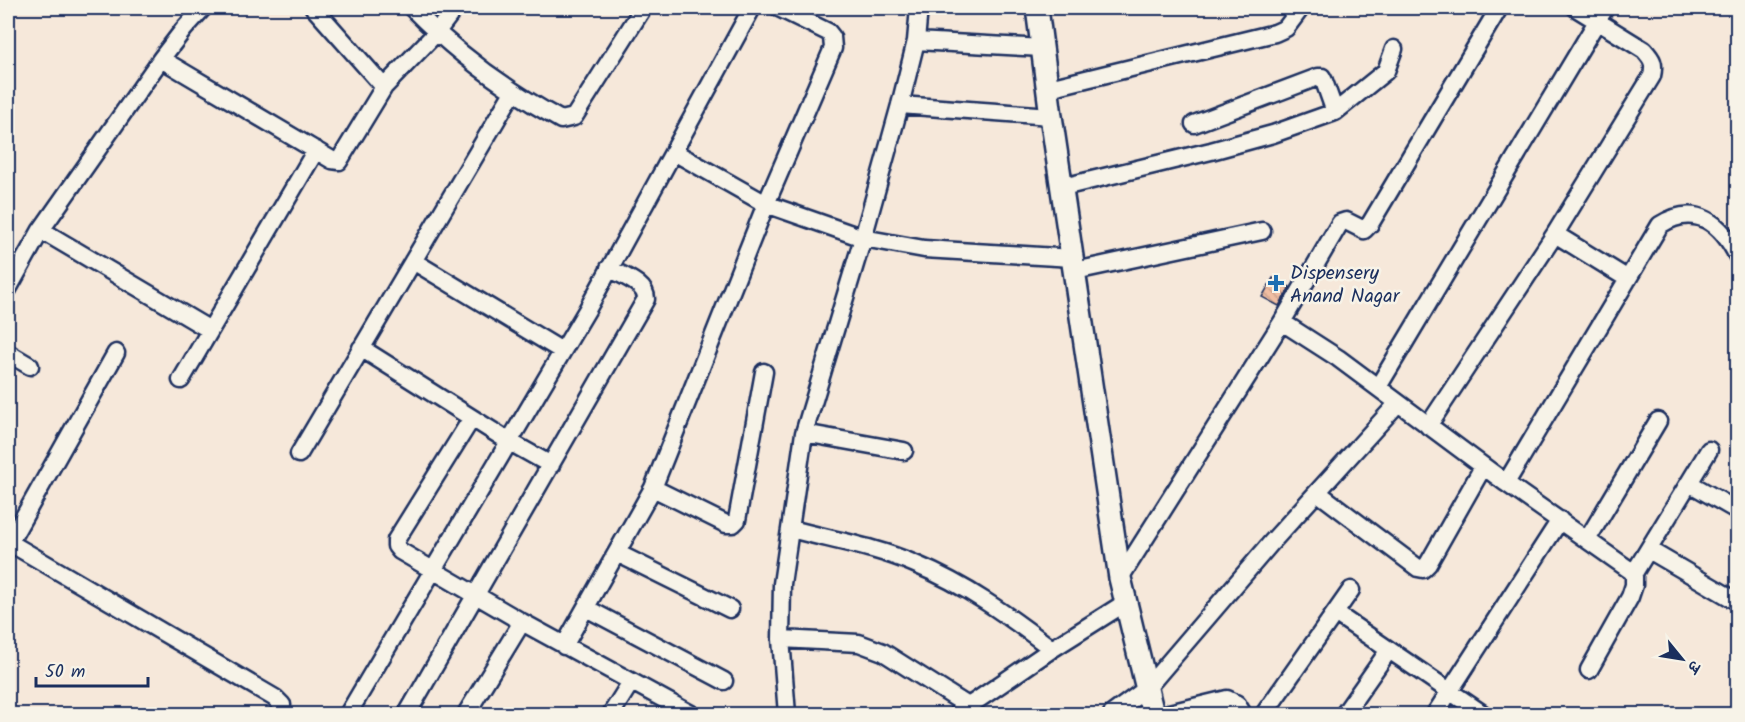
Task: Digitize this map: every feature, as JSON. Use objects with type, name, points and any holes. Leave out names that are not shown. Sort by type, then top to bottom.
[{"type":"street","points":[[8,289],[41,230],[160,60],[203,8]]},
{"type":"street","points":[[314,8],[384,87]]},
{"type":"street","points":[[412,8],[436,33],[474,64],[513,92],[561,120],[574,117],[643,8]]},
{"type":"street","points":[[160,60],[332,160],[339,161],[384,87],[436,33],[455,8]]},
{"type":"street","points":[[348,714],[510,442],[674,152],[752,8]]},
{"type":"street","points":[[564,646],[653,488],[766,204],[833,48],[832,37],[828,32],[779,8]]},
{"type":"street","points":[[787,714],[781,639],[782,584],[804,433],[863,238],[900,105],[916,41],[920,8]]},
{"type":"street","points":[[1037,8],[1120,578],[1153,714]]},
{"type":"street","points":[[1049,88],[1275,33],[1286,28],[1301,8]]},
{"type":"street","points":[[1120,578],[1282,322],[1340,224],[1346,221],[1364,230],[1370,224],[1499,8]]},
{"type":"street","points":[[1428,426],[1555,234],[1652,76],[1654,67],[1652,59],[1644,50],[1602,14],[1576,8]]},
{"type":"street","points":[[1378,387],[1602,14]]},
{"type":"street","points":[[916,41],[1043,48]]},
{"type":"street","points":[[1063,187],[1263,137],[1335,112],[1386,71],[1394,49]]},
{"type":"street","points":[[1194,124],[1318,77],[1322,77],[1324,81],[1335,112]]},
{"type":"street","points":[[299,454],[513,92]]},
{"type":"street","points":[[900,105],[1051,116]]},
{"type":"street","points":[[181,380],[316,150]]},
{"type":"street","points":[[674,152],[766,204],[863,238],[924,249],[1074,264],[1262,231]]},
{"type":"street","points":[[1506,483],[1660,225],[1674,216],[1693,216],[1713,224],[1729,240],[1737,257]]},
{"type":"street","points":[[41,230],[210,330]]},
{"type":"street","points":[[1555,234],[1628,279]]},
{"type":"street","points":[[413,261],[562,351]]},
{"type":"street","points":[[407,714],[646,299],[646,292],[641,287],[609,268]]},
{"type":"street","points":[[1282,322],[1378,387],[1506,483],[1634,573]]},
{"type":"street","points":[[361,348],[510,442],[551,465]]},
{"type":"street","points":[[8,352],[30,366]]},
{"type":"street","points":[[116,353],[8,545],[17,547],[275,698],[282,705],[281,714]]},
{"type":"street","points":[[653,488],[726,524],[733,524],[736,520],[764,372]]},
{"type":"street","points":[[1112,714],[1146,689],[1317,492],[1398,403]]},
{"type":"street","points":[[472,418],[396,540],[396,546],[400,551],[564,646],[691,714]]},
{"type":"street","points":[[1587,540],[1658,421]]},
{"type":"street","points":[[804,433],[904,451]]},
{"type":"street","points":[[1589,670],[1630,597],[1634,585],[1634,573],[1709,450]]},
{"type":"street","points":[[1317,492],[1418,568],[1423,569],[1484,467]]},
{"type":"street","points":[[1689,483],[1737,511]]},
{"type":"street","points":[[1435,714],[1560,520]]},
{"type":"street","points":[[791,529],[889,554],[915,564],[963,587],[997,607],[1052,649]]},
{"type":"street","points":[[1649,550],[1737,602]]},
{"type":"street","points":[[617,553],[730,609]]},
{"type":"street","points":[[1264,714],[1351,590]]},
{"type":"street","points":[[781,639],[870,646],[884,652],[962,710],[1125,603]]},
{"type":"street","points":[[586,608],[724,681]]},
{"type":"street","points":[[1335,613],[1483,714]]},
{"type":"street","points":[[472,712],[522,622]]},
{"type":"street","points":[[1344,714],[1389,650]]},
{"type":"street","points":[[611,714],[631,682]]},
{"type":"street","points":[[1165,714],[1227,699],[1237,704],[1243,714]]},
{"type":"building","points":[[1273,278],[1290,287],[1279,306],[1262,297]]},
{"type":"place","name":"Dispensery Anand Nagar","points":[[1276,283]]}]
